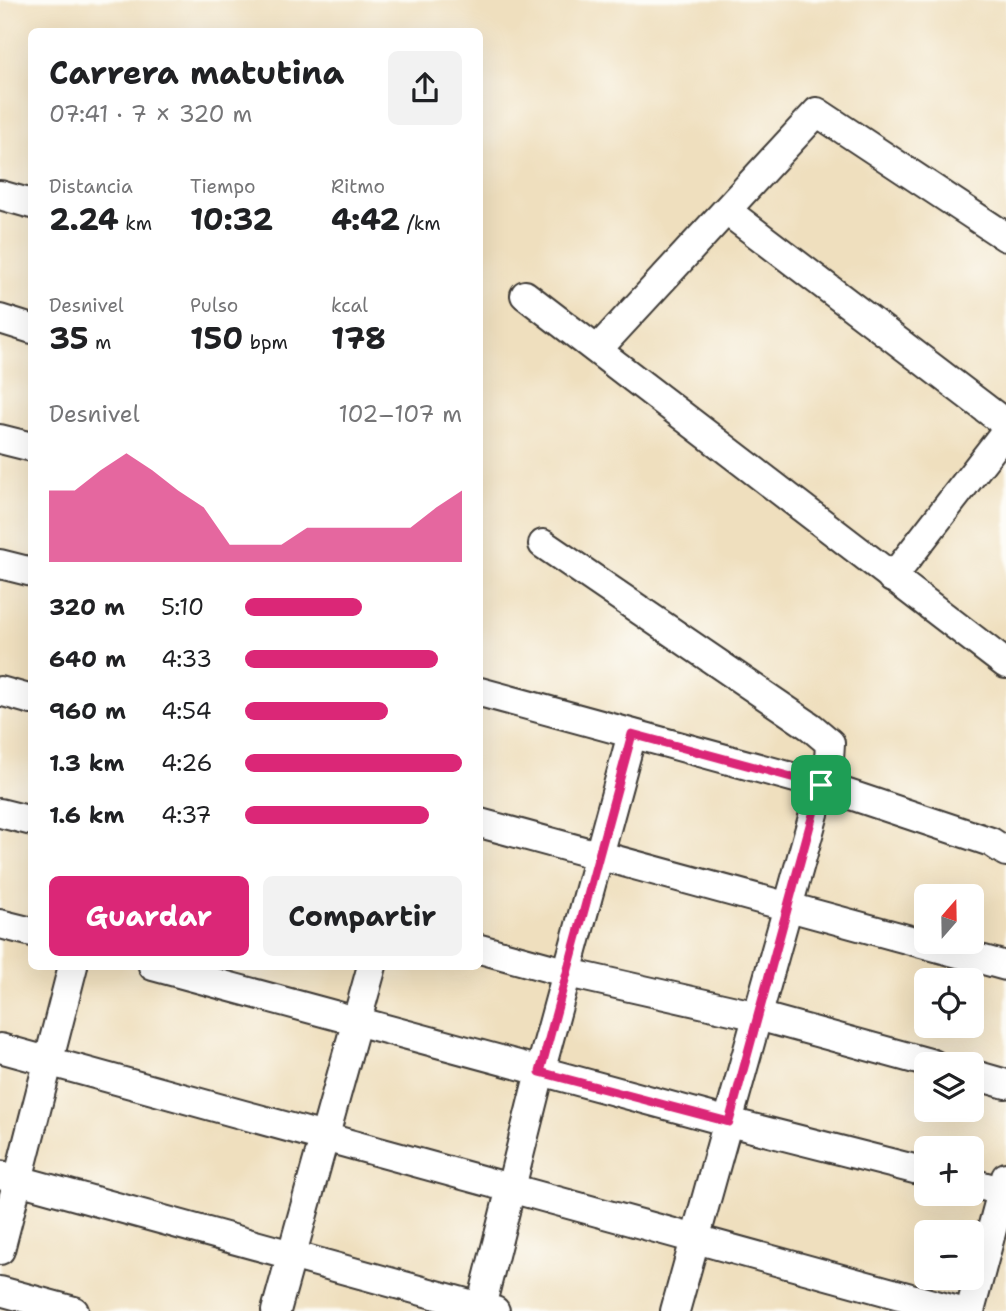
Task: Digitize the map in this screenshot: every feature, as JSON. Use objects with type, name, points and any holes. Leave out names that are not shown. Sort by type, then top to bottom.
[{"type":"street","points":[[598,349],[817,112],[1006,237]]},
{"type":"street","points":[[0,195],[28,203]]},
{"type":"street","points":[[727,211],[1006,424]]},
{"type":"street","points":[[525,295],[1006,664]]},
{"type":"street","points":[[0,319],[28,328]]},
{"type":"street","points":[[892,578],[1006,431]]},
{"type":"street","points":[[0,439],[28,446]]},
{"type":"street","points":[[543,544],[811,727],[830,743],[829,760],[675,1311]]},
{"type":"street","points":[[0,564],[28,571]]},
{"type":"street","points":[[0,691],[28,699]]},
{"type":"street","points":[[483,693],[821,785],[991,842],[1006,852]]},
{"type":"street","points":[[9,1177],[485,1310],[510,1188],[632,734]]},
{"type":"street","points":[[0,813],[28,820]]},
{"type":"street","points":[[483,824],[1006,966]]},
{"type":"street","points":[[0,924],[28,932]]},
{"type":"street","points":[[483,950],[568,973],[758,1016],[914,1059]]},
{"type":"street","points":[[0,1250],[9,1177],[49,1061],[72,970]]},
{"type":"street","points":[[167,970],[540,1072],[914,1169]]},
{"type":"street","points":[[276,1311],[371,970]]},
{"type":"street","points":[[0,1048],[958,1311]]},
{"type":"street","points":[[984,1078],[1006,1084]]},
{"type":"street","points":[[970,1311],[1005,1187],[984,1185]]},
{"type":"street","points":[[0,1291],[74,1311]]},
{"type":"route","points":[[632,734],[821,785],[729,1122],[540,1072],[632,734]]}]
